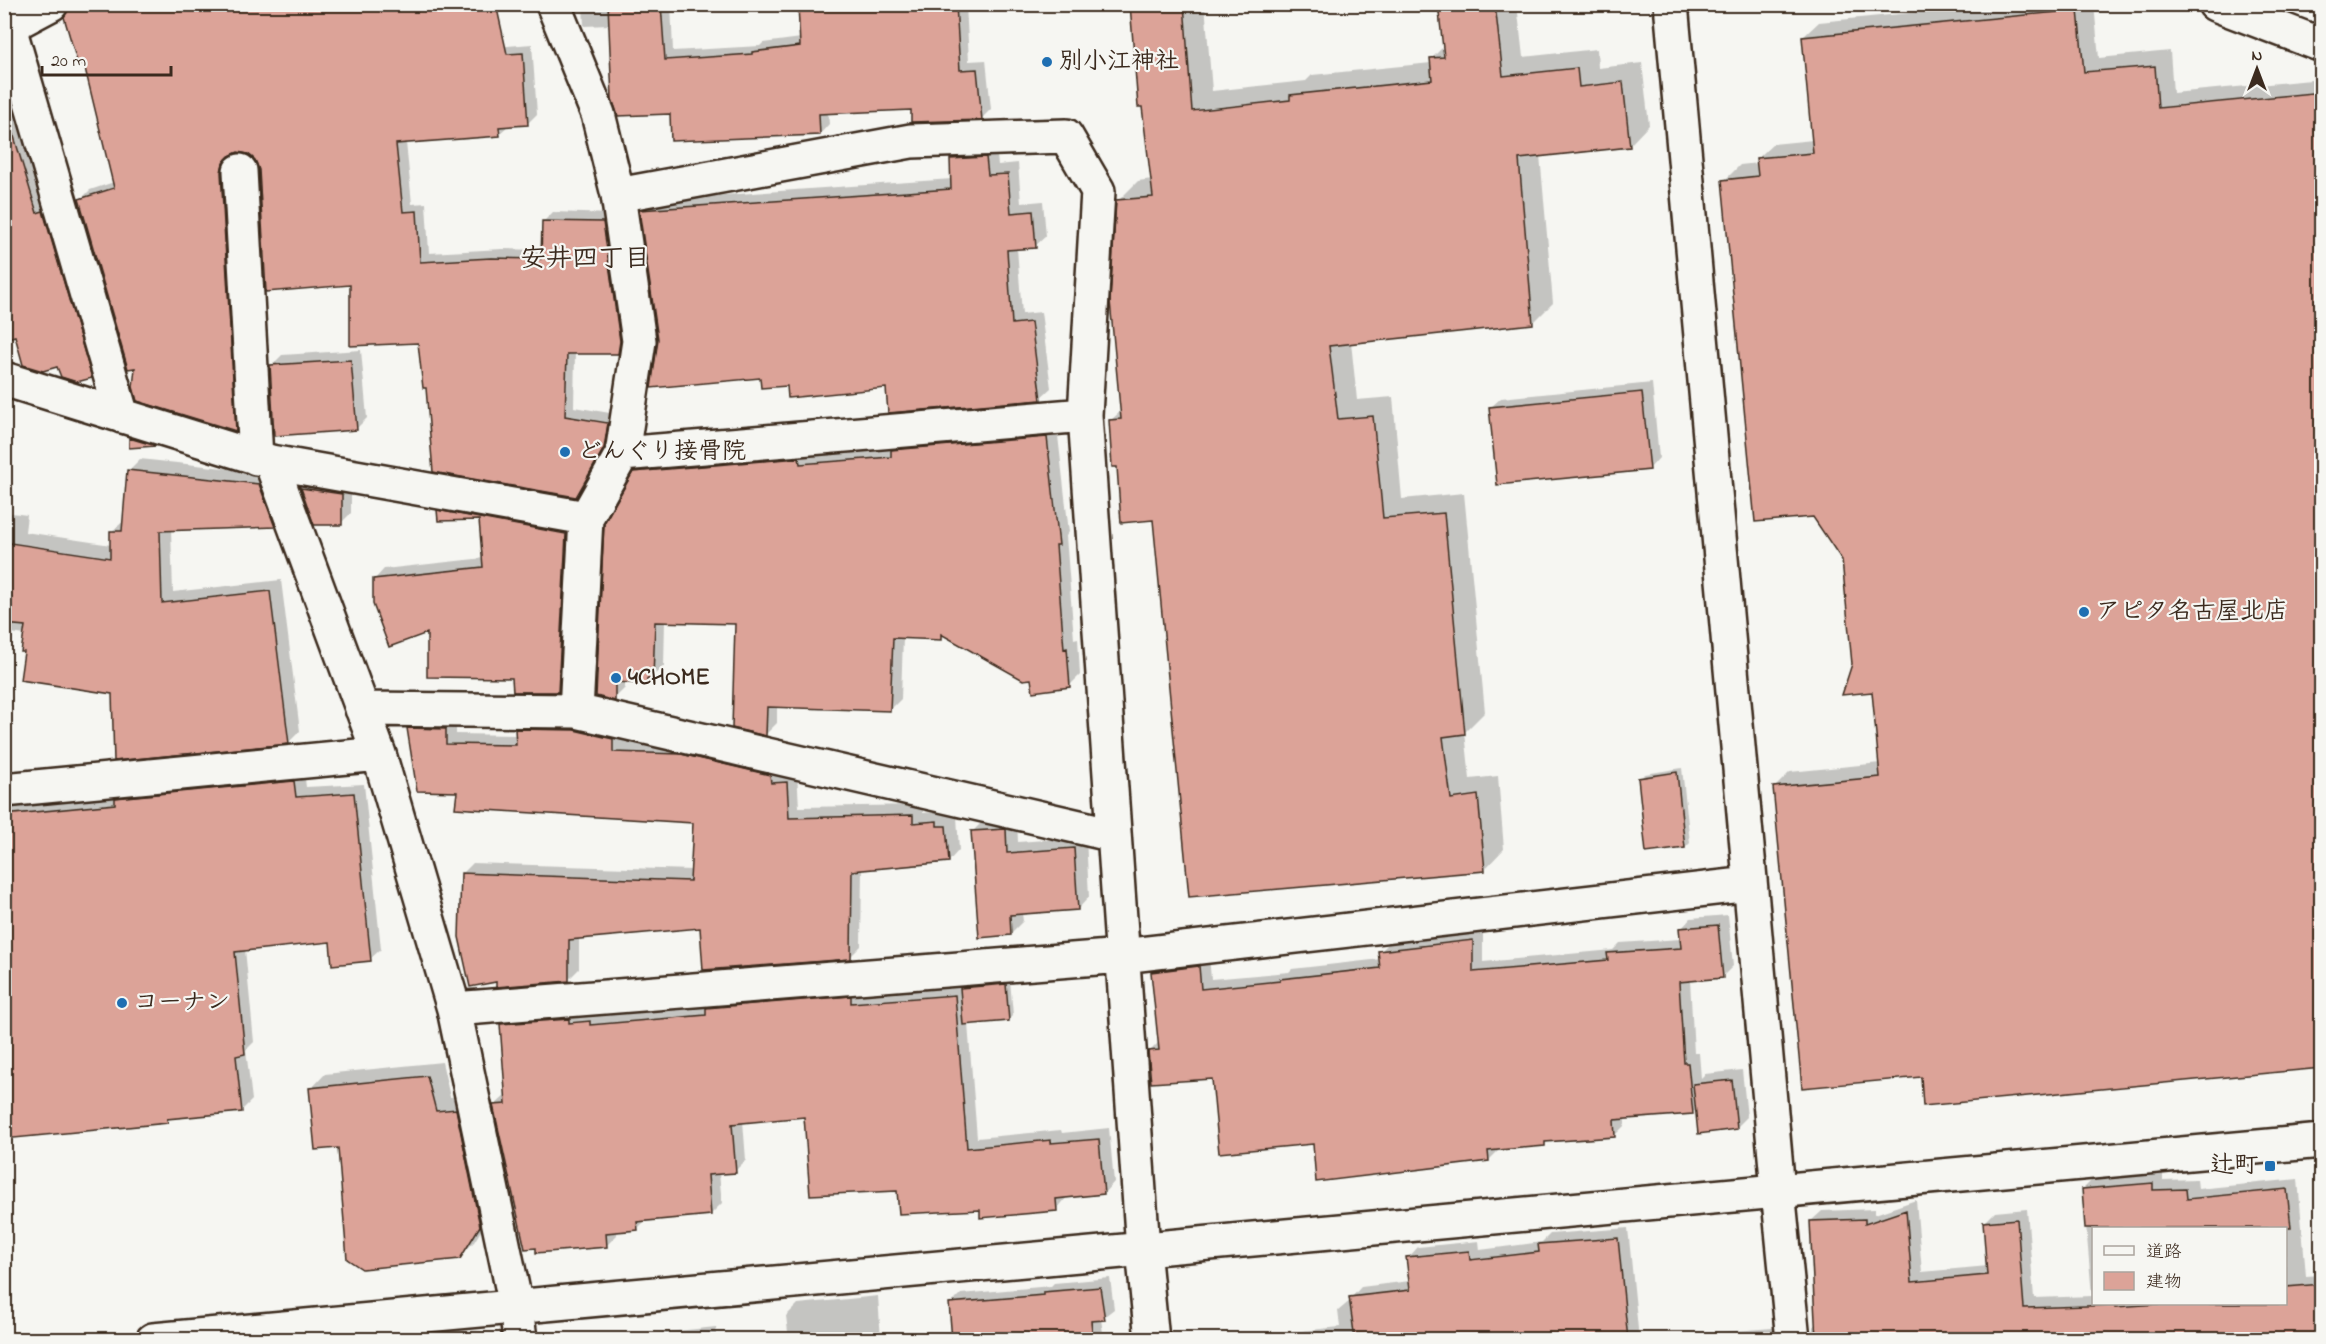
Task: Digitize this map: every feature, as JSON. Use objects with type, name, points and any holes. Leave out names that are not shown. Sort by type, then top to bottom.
[{"type":"street","points":[[51,4],[7,28],[122,416]]},
{"type":"street","points":[[554,4],[598,114],[618,195],[639,341],[622,454],[586,518],[576,711]]},
{"type":"street","points":[[1671,4],[1793,1340]]},
{"type":"street","points":[[2215,4],[2322,45]]},
{"type":"street","points":[[618,195],[911,141],[1066,136],[1098,191],[1085,415],[1143,1249],[1152,1340]]},
{"type":"street","points":[[240,171],[264,460],[379,754],[454,1009],[516,1306],[520,1340]]},
{"type":"street","points":[[4,379],[264,460],[586,518]]},
{"type":"street","points":[[622,454],[1085,415]]},
{"type":"street","points":[[362,709],[576,711],[1114,835]]},
{"type":"street","points":[[4,790],[379,754]]},
{"type":"street","points":[[454,1009],[1122,956],[1750,884]]},
{"type":"street","points":[[153,1340],[2322,1141]]},
{"type":"building","points":[[70,4],[496,4],[507,54],[523,53],[528,125],[499,127],[500,136],[396,144],[403,212],[417,211],[420,262],[491,258],[541,259],[542,221],[603,222],[620,341],[618,354],[567,354],[565,416],[608,423],[604,448],[576,497],[433,472],[426,388],[423,388],[418,343],[350,346],[350,285],[266,292],[259,170],[255,160],[248,154],[238,152],[229,156],[223,163],[221,172],[236,431],[137,401],[133,387],[135,368],[128,369],[79,199],[114,188],[84,64],[78,65],[64,17]]},
{"type":"building","points":[[608,4],[661,4],[665,60],[752,54],[752,52],[800,46],[798,4],[956,4],[960,70],[977,69],[982,120],[911,122],[911,110],[819,114],[820,135],[671,141],[670,114],[618,116],[612,99]]},
{"type":"building","points":[[1130,4],[1184,4],[1192,111],[1290,100],[1290,95],[1432,80],[1430,58],[1444,57],[1438,4],[1495,4],[1503,76],[1577,68],[1579,87],[1623,82],[1630,147],[1519,159],[1533,324],[1329,346],[1338,419],[1373,416],[1383,518],[1444,513],[1465,734],[1443,737],[1451,799],[1478,795],[1485,871],[1189,897],[1153,520],[1121,523],[1117,467],[1112,467],[1109,420],[1121,419],[1110,301],[1116,200],[1153,197],[1142,107],[1138,107]]},
{"type":"building","name":"アピタ名古屋北店","points":[[2078,10],[2084,72],[2155,66],[2158,108],[2322,92],[2322,1068],[1923,1106],[1921,1077],[1802,1088],[1773,787],[1880,777],[1872,692],[1842,695],[1852,664],[1842,560],[1813,517],[1755,522],[1722,180],[1758,176],[1756,158],[1813,153],[1802,37]]},
{"type":"building","points":[[13,133],[37,213],[43,211],[92,378],[77,382],[61,377],[57,367],[43,371],[23,365],[15,336],[4,339],[4,134]]},
{"type":"building","points":[[986,157],[988,175],[1008,174],[1011,213],[1033,211],[1036,248],[1007,250],[1012,324],[1031,322],[1041,400],[888,413],[886,388],[788,398],[787,386],[761,388],[760,378],[651,388],[658,339],[639,210],[951,189],[950,159]]},
{"type":"building","points":[[351,360],[357,430],[274,436],[270,365]]},
{"type":"building","points":[[1642,392],[1650,470],[1497,485],[1489,407]]},
{"type":"building","points":[[1047,437],[1059,545],[1056,545],[1064,649],[1067,648],[1070,687],[1033,692],[1031,679],[1023,680],[941,634],[941,640],[893,638],[890,711],[767,707],[766,736],[732,728],[735,624],[655,622],[653,679],[647,679],[647,684],[615,682],[615,701],[596,696],[604,523],[633,472],[799,458],[800,464],[891,457],[891,450]]},
{"type":"building","points":[[129,438],[156,446],[129,448]]},
{"type":"building","points":[[127,470],[259,484],[275,527],[160,531],[162,603],[270,591],[289,744],[114,761],[112,694],[20,680],[25,626],[4,624],[4,542],[110,558],[110,531],[122,531]]},
{"type":"building","points":[[301,488],[342,494],[342,525],[314,525]]},
{"type":"building","points":[[437,510],[566,534],[558,692],[513,692],[512,678],[427,677],[427,633],[389,647],[373,604],[373,579],[483,567],[479,520],[438,521]]},
{"type":"building","points":[[407,728],[446,729],[446,744],[516,745],[515,729],[574,730],[613,739],[613,752],[681,754],[770,775],[771,783],[787,782],[789,818],[913,815],[913,823],[937,821],[937,826],[946,826],[949,862],[852,871],[851,959],[703,970],[700,928],[569,940],[569,981],[496,987],[496,982],[470,987],[459,937],[461,873],[690,881],[693,823],[455,808],[457,792],[417,791]]},
{"type":"building","points":[[1677,772],[1685,848],[1646,853],[1638,778]]},
{"type":"building","name":"コーナン","points":[[294,781],[296,797],[354,793],[371,961],[332,965],[330,942],[235,952],[245,1054],[236,1056],[242,1112],[167,1119],[168,1123],[4,1139],[4,815],[115,804],[115,798]]},
{"type":"building","points":[[1006,829],[1007,853],[1074,848],[1078,910],[1010,915],[1011,935],[979,938],[971,831]]},
{"type":"building","points":[[1718,925],[1723,978],[1679,982],[1684,1063],[1688,1063],[1693,1114],[1614,1120],[1615,1137],[1545,1142],[1545,1146],[1488,1151],[1489,1161],[1316,1182],[1313,1144],[1219,1153],[1212,1079],[1151,1083],[1148,1051],[1159,1050],[1151,972],[1199,966],[1201,989],[1380,968],[1378,951],[1473,940],[1473,972],[1608,960],[1607,953],[1681,948],[1679,928]]},
{"type":"building","points":[[1006,984],[1009,1021],[963,1025],[960,988]]},
{"type":"building","points":[[955,995],[967,1148],[1051,1140],[1051,1143],[1099,1139],[1104,1194],[1056,1199],[1057,1211],[980,1218],[980,1210],[899,1214],[897,1191],[810,1195],[804,1117],[732,1124],[736,1173],[708,1175],[711,1215],[637,1222],[638,1230],[606,1233],[607,1247],[536,1253],[536,1248],[525,1249],[493,1105],[506,1104],[500,1024],[569,1019],[569,1023],[590,1021],[590,1025],[706,1015],[706,1008],[851,996],[851,1003]]},
{"type":"building","points":[[427,1076],[436,1111],[456,1109],[480,1226],[460,1259],[362,1269],[347,1259],[338,1148],[315,1150],[309,1088]]},
{"type":"building","points":[[1732,1080],[1737,1129],[1698,1134],[1693,1084]]},
{"type":"building","points":[[2153,1183],[2153,1190],[2186,1189],[2187,1199],[2287,1189],[2291,1228],[2085,1228],[2082,1189]]},
{"type":"building","points":[[1906,1210],[1912,1282],[1987,1275],[1983,1222],[2017,1219],[2024,1308],[2116,1305],[2116,1307],[2287,1305],[2287,1287],[2322,1284],[2322,1340],[1816,1340],[1810,1221],[1865,1219],[1865,1224]]},
{"type":"building","points":[[1618,1238],[1628,1340],[1355,1340],[1349,1297],[1410,1290],[1406,1257],[1469,1251],[1470,1260],[1539,1252],[1538,1244]]},
{"type":"building","points":[[1100,1287],[1105,1320],[1091,1321],[1093,1340],[952,1340],[949,1303],[1043,1295],[1043,1292]]},
{"type":"place","name":"別小江神社","points":[[1047,62]]},
{"type":"place","name":"どんぐり接骨院","points":[[565,452]]},
{"type":"place","name":"アピタ名古屋北店","points":[[2084,612]]},
{"type":"place","name":"4CHOME","points":[[616,678]]},
{"type":"place","name":"コーナン","points":[[122,1003]]},
{"type":"place","name":"辻町","points":[[2270,1166]]},
{"type":"district","name":"安井四丁目","points":[[585,260]]}]
